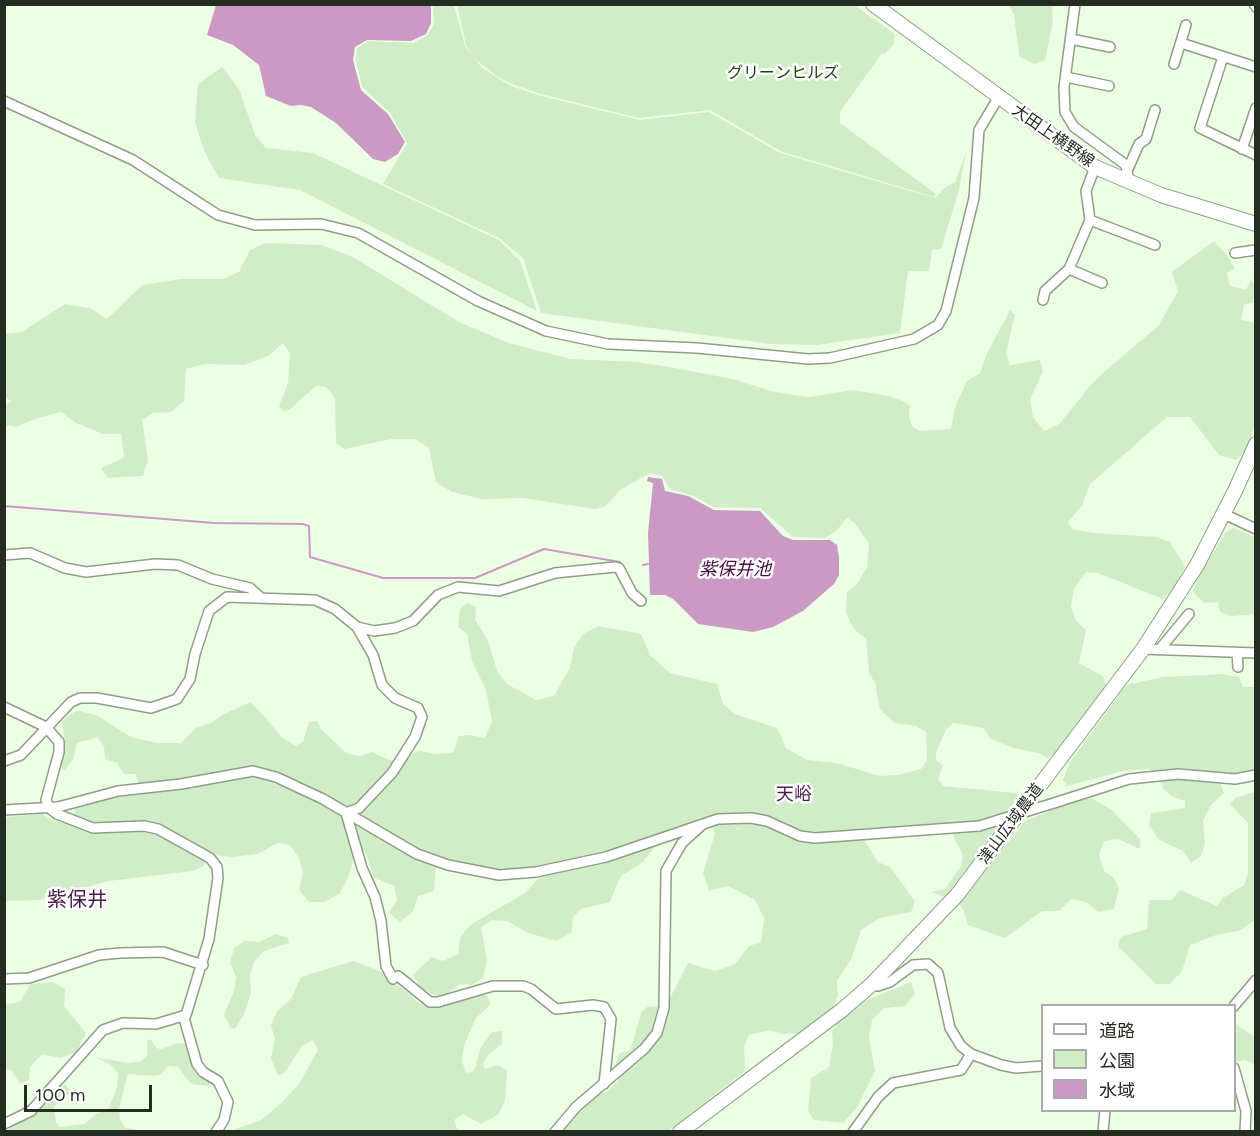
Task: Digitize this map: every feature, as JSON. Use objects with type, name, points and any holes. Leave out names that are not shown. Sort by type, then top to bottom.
[{"type":"street","name":"大田上横野線","points":[[873,4],[1095,167],[1129,183],[1255,222]]},
{"type":"street","points":[[1075,4],[1064,106],[1070,122],[1128,169]]},
{"type":"street","points":[[1174,64],[1186,25]]},
{"type":"street","points":[[1071,39],[1110,47]]},
{"type":"street","points":[[1181,43],[1256,68]]},
{"type":"street","points":[[1222,57],[1200,128],[1256,155]]},
{"type":"street","points":[[1066,77],[1108,86]]},
{"type":"street","points":[[4,102],[133,160],[218,215],[255,225],[321,224],[358,233],[478,301],[546,331],[608,344],[697,348],[808,359],[830,358],[914,339],[938,325],[946,312],[974,198],[979,130],[998,98]]},
{"type":"street","points":[[1242,149],[1256,108]]},
{"type":"street","points":[[1129,183],[1128,169],[1139,144],[1146,139],[1155,110]]},
{"type":"street","points":[[1043,300],[1045,291],[1069,269],[1090,220],[1086,191],[1095,167]]},
{"type":"street","points":[[1090,220],[1155,246]]},
{"type":"street","points":[[1236,253],[1256,250]]},
{"type":"street","points":[[1069,269],[1101,283]]},
{"type":"street","name":"津山広域農道","points":[[680,1131],[842,1010],[872,984],[957,895],[1143,649],[1197,565],[1224,514],[1256,444]]},
{"type":"street","points":[[1224,514],[1256,529]]},
{"type":"street","points":[[4,555],[30,553],[65,568],[86,572],[155,564],[178,565],[212,579],[250,588],[260,597]]},
{"type":"street","points":[[357,627],[374,631],[395,628],[413,621],[438,595],[458,587],[499,591],[555,573],[615,567],[619,568],[633,593],[641,601]]},
{"type":"street","points":[[4,761],[21,755],[71,702],[80,698],[105,699],[151,708],[177,699],[190,679],[195,654],[209,610],[227,597],[260,597],[325,603],[357,627],[373,655],[382,685],[395,698],[418,708],[422,717],[415,737],[392,773],[359,808],[346,813]]},
{"type":"street","points":[[1159,650],[1189,614]]},
{"type":"street","points":[[1143,649],[1256,653]]},
{"type":"street","points":[[1237,653],[1238,667]]},
{"type":"street","points":[[4,707],[46,727],[59,742],[59,752],[46,800],[49,808],[57,814],[93,828],[144,825],[158,829],[210,858],[217,867],[218,878],[203,965],[189,1012],[184,1018],[156,1024],[123,1023],[103,1030],[31,1111],[4,1124]]},
{"type":"street","points":[[4,810],[49,808],[128,789],[181,784],[253,771],[304,790],[417,854],[448,865],[499,875],[536,872],[606,857],[704,822],[751,818],[780,826],[800,836],[815,838],[979,826],[1129,779],[1178,774],[1235,779],[1256,775]]},
{"type":"street","points":[[346,813],[362,868],[375,897],[381,921],[386,966],[395,978],[430,1002],[438,1002],[493,986],[523,986],[531,989],[556,1009],[593,1005],[604,1007],[611,1019],[604,1084]]},
{"type":"street","points":[[555,1131],[576,1107],[644,1049],[661,1023],[664,1008],[666,871],[682,843],[704,822]]},
{"type":"street","points":[[4,979],[29,978],[99,955],[120,953],[162,952],[203,965]]},
{"type":"street","points":[[872,984],[878,986],[890,982],[913,965],[921,963],[934,967],[942,985],[950,1028],[954,1037],[971,1054],[1016,1068],[1041,1066]]},
{"type":"street","points":[[1235,1004],[1256,980]]},
{"type":"street","points":[[184,1018],[197,1064],[203,1072],[218,1081],[228,1102],[224,1120],[216,1131]]},
{"type":"street","points":[[853,1131],[878,1097],[893,1083],[961,1070],[971,1054]]},
{"type":"street","points":[[1236,1075],[1246,1111],[1245,1131]]},
{"type":"street","points":[[1103,1131],[1106,1112]]},
{"type":"green space","points":[[433,5],[454,5],[465,46],[482,68],[511,86],[541,96],[640,120],[709,112],[780,153],[935,198],[955,182],[966,152],[959,190],[941,249],[932,250],[929,271],[908,271],[900,333],[817,345],[771,344],[541,313],[523,258],[499,238],[383,184],[407,143],[390,113],[362,87],[356,60],[357,48],[368,41],[413,43],[428,35],[434,24]]},
{"type":"green space","name":"グリーンヒルズ","points":[[457,5],[854,5],[895,34],[894,43],[885,54],[882,53],[840,112],[840,123],[936,194],[934,197],[780,151],[710,110],[639,118],[541,94],[512,84],[496,76],[474,58],[466,45]]},
{"type":"green space","points":[[1008,5],[1052,5],[1053,21],[1045,60],[1034,64],[1019,56],[1014,14]]},
{"type":"green space","points":[[222,67],[239,89],[255,135],[266,148],[313,153],[499,240],[520,261],[537,311],[300,190],[219,178],[204,151],[195,122],[198,84]]},
{"type":"green space","points":[[1214,241],[1228,256],[1235,269],[1227,273],[1230,286],[1246,290],[1251,279],[1255,285],[1253,303],[1244,304],[1241,320],[1255,323],[1255,425],[1247,448],[1236,460],[1219,455],[1190,417],[1167,417],[1090,484],[1082,505],[1068,522],[1072,529],[1093,533],[1156,537],[1170,542],[1185,567],[1173,589],[1163,599],[1098,573],[1086,572],[1074,589],[1071,606],[1076,621],[1086,630],[1079,663],[1103,676],[1106,686],[1078,726],[1055,754],[1047,758],[1039,753],[1013,748],[991,739],[983,728],[953,723],[946,730],[936,752],[936,760],[943,766],[938,778],[943,786],[1016,793],[1020,797],[1018,805],[946,898],[931,892],[945,889],[961,866],[963,855],[954,838],[953,825],[937,827],[911,825],[865,832],[865,842],[878,862],[890,867],[915,901],[911,912],[880,918],[861,930],[852,957],[837,981],[838,996],[831,1011],[805,1033],[782,1034],[770,1030],[749,1035],[744,1047],[745,1071],[668,1131],[558,1131],[598,1094],[606,1092],[618,1082],[616,1063],[620,1053],[630,1051],[642,1011],[647,1007],[660,1006],[669,1000],[688,963],[715,971],[735,964],[749,946],[761,942],[764,918],[755,900],[728,886],[709,891],[703,873],[715,834],[709,817],[669,829],[643,862],[621,876],[610,902],[581,909],[573,917],[572,932],[557,941],[528,933],[507,921],[492,920],[481,927],[487,961],[483,978],[472,985],[460,984],[448,993],[437,996],[422,989],[413,975],[432,957],[443,961],[458,954],[460,938],[470,925],[525,893],[541,876],[534,867],[504,871],[467,867],[436,859],[434,891],[418,896],[413,911],[400,922],[389,913],[397,900],[394,886],[374,878],[365,851],[354,858],[348,878],[339,894],[325,902],[309,902],[299,890],[303,873],[299,858],[290,845],[278,843],[257,854],[207,857],[204,866],[193,871],[109,881],[39,900],[5,901],[5,817],[42,814],[52,820],[65,823],[74,819],[75,805],[140,789],[136,774],[124,774],[117,763],[105,759],[104,746],[97,737],[77,743],[73,760],[64,771],[60,764],[65,742],[62,721],[77,710],[98,716],[131,737],[158,743],[181,743],[196,728],[213,722],[222,715],[251,702],[283,738],[295,746],[303,742],[309,722],[317,721],[321,729],[346,753],[359,756],[372,752],[389,760],[401,761],[419,750],[432,754],[453,753],[459,736],[485,738],[492,721],[486,690],[472,661],[467,634],[458,627],[460,609],[467,603],[476,607],[475,619],[488,640],[497,671],[507,684],[536,700],[554,696],[570,668],[574,648],[583,634],[599,626],[641,634],[650,655],[670,673],[717,684],[723,704],[735,714],[777,728],[786,748],[807,760],[837,763],[879,776],[898,775],[921,769],[927,760],[926,732],[916,726],[894,723],[880,709],[875,683],[869,673],[866,639],[854,629],[846,613],[847,592],[857,584],[867,567],[869,544],[854,522],[847,518],[836,531],[825,538],[793,537],[760,508],[713,507],[694,496],[670,489],[662,476],[650,473],[620,490],[606,506],[595,509],[523,498],[482,499],[452,492],[436,482],[429,448],[415,439],[392,439],[344,449],[336,443],[335,398],[326,387],[316,386],[289,410],[282,411],[279,406],[288,383],[290,354],[283,343],[270,355],[244,365],[205,364],[186,369],[184,401],[171,412],[153,413],[142,420],[148,460],[143,476],[108,478],[101,468],[124,458],[121,434],[103,434],[76,423],[61,412],[34,419],[17,427],[5,425],[4,406],[11,401],[5,397],[5,334],[22,332],[65,304],[90,308],[107,319],[142,285],[181,279],[223,279],[239,272],[250,250],[265,243],[321,245],[353,257],[459,322],[509,343],[570,359],[638,362],[732,379],[775,392],[809,397],[853,390],[884,395],[903,401],[910,406],[909,417],[912,426],[919,431],[951,429],[955,407],[967,381],[980,373],[986,355],[1010,310],[1015,315],[1006,353],[1010,365],[1040,360],[1043,371],[1030,399],[1033,417],[1044,431],[1059,424],[1096,379],[1159,325],[1178,291],[1172,272]]},
{"type":"green space","points":[[1233,528],[1255,537],[1255,614],[1232,616],[1220,612],[1218,602],[1204,603],[1193,592],[1197,580],[1225,533]]},
{"type":"green space","points":[[1223,674],[1239,677],[1243,687],[1255,687],[1255,770],[1234,774],[1220,782],[1224,793],[1211,805],[1203,821],[1205,844],[1201,856],[1191,863],[1183,851],[1159,840],[1149,825],[1151,813],[1185,808],[1185,801],[1171,796],[1162,787],[1159,772],[1147,769],[1123,771],[1067,786],[1063,780],[1069,764],[1126,685],[1163,677]]},
{"type":"green space","points":[[1255,792],[1255,920],[1239,931],[1216,935],[1190,945],[1182,971],[1170,984],[1156,984],[1118,946],[1121,937],[1147,929],[1149,900],[1172,900],[1180,890],[1217,906],[1223,898],[1244,885],[1248,873],[1248,823],[1230,804],[1235,798]]},
{"type":"green space","points":[[1092,798],[1113,811],[1140,839],[1140,849],[1118,839],[1104,841],[1099,854],[1104,871],[1113,877],[1119,888],[1114,909],[1098,912],[1086,902],[1071,899],[1059,911],[1042,911],[1005,938],[968,925],[964,911],[959,904],[1025,821],[1077,800]]},
{"type":"green space","points":[[276,934],[288,938],[289,943],[264,951],[254,962],[250,975],[251,993],[244,1014],[235,1029],[231,1028],[224,1015],[234,991],[236,977],[230,963],[234,948],[245,941],[259,942]]},
{"type":"green space","points":[[353,961],[382,972],[394,985],[400,986],[420,1004],[434,1008],[481,994],[488,996],[490,1005],[476,1018],[464,1045],[462,1061],[466,1073],[474,1071],[481,1047],[492,1032],[502,1031],[502,1044],[489,1054],[483,1064],[485,1069],[498,1065],[507,1071],[505,1101],[498,1115],[481,1124],[463,1114],[454,1120],[458,1131],[228,1132],[261,1120],[280,1104],[299,1084],[318,1050],[312,1040],[302,1046],[284,1073],[278,1076],[271,1058],[275,1038],[271,1026],[277,1011],[291,999],[301,977]]},
{"type":"green space","points":[[53,982],[65,989],[64,1006],[86,1033],[76,1052],[60,1058],[42,1054],[30,1067],[29,1080],[20,1084],[12,1071],[5,1068],[5,1004],[20,1002],[30,984]]},
{"type":"green space","points":[[911,982],[915,994],[905,1006],[884,1008],[872,1020],[869,1036],[875,1071],[856,1109],[843,1123],[814,1120],[808,1111],[811,1078],[829,1067],[833,1044],[832,1031],[839,1021],[865,1001]]},
{"type":"green space","points":[[1236,1025],[1255,1037],[1255,1064],[1244,1060],[1238,1062],[1236,1060]]},
{"type":"green space","points":[[151,1039],[156,1048],[161,1049],[178,1043],[185,1044],[191,1052],[195,1072],[210,1082],[209,1086],[191,1084],[178,1067],[168,1066],[160,1075],[153,1076],[128,1074],[119,1109],[120,1120],[126,1128],[144,1131],[5,1132],[42,1108],[65,1084],[71,1092],[54,1107],[56,1123],[60,1127],[85,1124],[96,1114],[108,1110],[117,1088],[118,1073],[110,1064],[94,1057],[128,1063],[142,1061],[147,1055],[147,1041]]},
{"type":"water","points":[[216,5],[431,5],[431,23],[426,34],[411,41],[367,40],[355,47],[353,60],[361,90],[388,114],[405,142],[398,154],[385,162],[373,159],[336,123],[311,107],[291,106],[266,96],[259,65],[233,45],[207,35]]},
{"type":"water","name":"紫保井池","points":[[648,477],[662,479],[665,491],[688,496],[714,510],[760,511],[783,536],[793,540],[830,540],[837,545],[839,575],[834,584],[803,611],[773,627],[753,632],[698,624],[673,599],[665,595],[650,595],[648,533],[653,483],[647,481]]},
{"type":"waterway","points":[[4,506],[214,523],[303,524],[309,526],[310,557],[383,578],[475,578],[544,549],[620,562]]},
{"type":"waterway","name":"紫保井池","points":[[643,565],[648,564]]},
{"type":"district","name":"天峪","points":[[794,795]]},
{"type":"district","name":"紫保井","points":[[77,900]]}]
